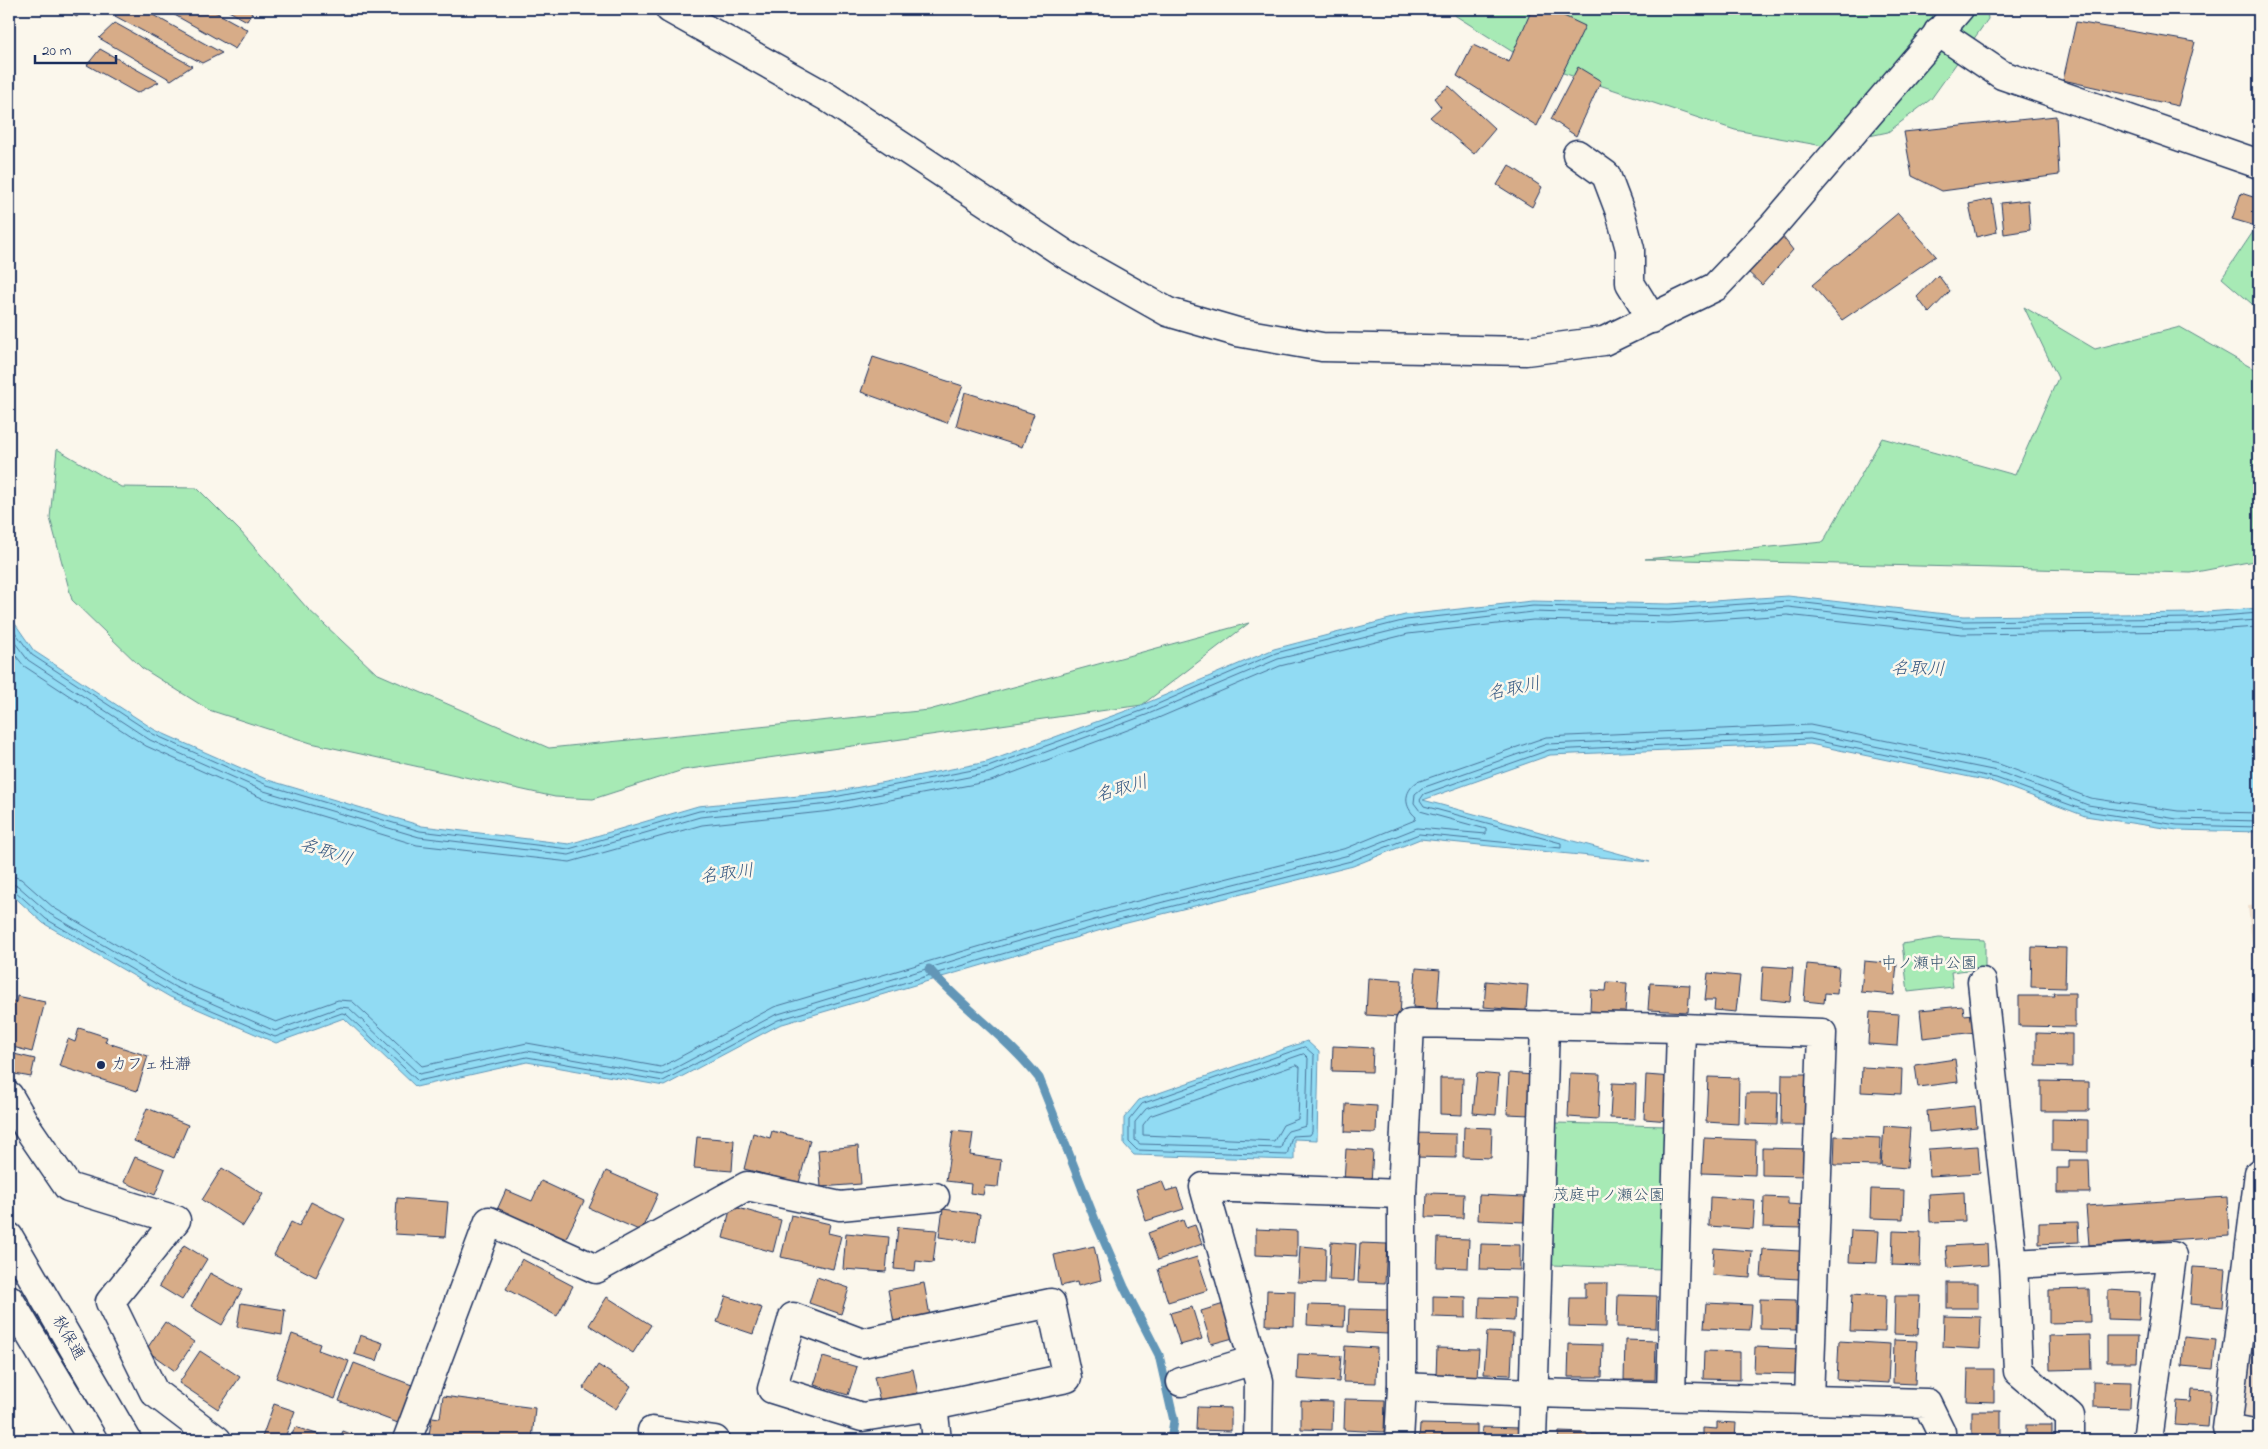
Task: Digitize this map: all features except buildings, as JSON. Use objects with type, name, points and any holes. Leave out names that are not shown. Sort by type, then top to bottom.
[{"type":"main road","points":[[670,9],[827,97],[1065,254],[1168,312],[1237,332],[1322,347],[1526,351],[1604,341],[1715,288],[1772,227],[1958,9]]},
{"type":"main road","points":[[1938,32],[2002,75],[2259,164]]},
{"type":"main road","points":[[1577,154],[1606,175],[1620,212],[1630,249],[1630,283],[1652,319]]},
{"type":"main road","points":[[1982,982],[2013,1264],[2018,1371],[2070,1416],[2070,1440]]},
{"type":"main road","points":[[1399,1440],[1402,1387],[1402,1194],[1410,1023],[1681,1028],[1822,1033],[1808,1399]]},
{"type":"main road","points":[[1532,1440],[1545,1025]]},
{"type":"main road","points":[[1671,1395],[1681,1028]]},
{"type":"main road","points":[[9,1096],[27,1127],[68,1187],[176,1220],[110,1302],[154,1392],[218,1440]]},
{"type":"main road","points":[[2259,1174],[2227,1429],[2259,1435]]},
{"type":"main road","points":[[407,1440],[488,1222],[596,1269],[747,1186],[840,1206],[936,1197]]},
{"type":"main road","points":[[1258,1440],[1260,1382],[1204,1187],[1402,1194]]},
{"type":"main road","name":"秋保通","points":[[9,1237],[127,1440]]},
{"type":"main road","points":[[2013,1264],[2172,1256],[2147,1440]]},
{"type":"main road","name":"秋保通","points":[[9,1299],[93,1440]]},
{"type":"main road","points":[[1052,1303],[1067,1378],[933,1406],[862,1417],[772,1389],[793,1318],[862,1343],[1052,1303]]},
{"type":"main road","points":[[1181,1382],[1254,1360]]},
{"type":"main road","points":[[1402,1387],[1534,1393],[1927,1403],[1941,1432],[1941,1440]]},
{"type":"main road","points":[[933,1406],[937,1440]]},
{"type":"main road","points":[[652,1431],[715,1440]]},
{"type":"shaded area","points":[[2259,905],[2259,1007],[2248,906]]},
{"type":"shaded area","points":[[2259,1235],[2259,1428],[2237,1425]]},
{"type":"green space","points":[[1445,9],[1987,9],[1988,19],[1931,99],[1888,132],[1823,146],[1735,130],[1527,61]]},
{"type":"green space","points":[[2259,223],[2259,310],[2222,278]]},
{"type":"green space","points":[[2024,307],[2095,349],[2180,327],[2259,372],[2259,560],[2191,573],[1645,559],[1823,542],[1882,438],[2015,475],[2058,378]]},
{"type":"green space","points":[[57,449],[121,487],[197,488],[241,532],[307,608],[376,673],[549,748],[929,710],[1249,623],[1142,705],[683,770],[593,799],[555,797],[311,743],[209,710],[142,668],[72,600],[50,518]]},
{"type":"green space","name":"中ノ瀬中公園","points":[[1939,938],[1985,940],[1985,968],[1951,972],[1953,987],[1908,992],[1902,944]]},
{"type":"green space","name":"茂庭中ノ瀬公園","points":[[1556,1123],[1666,1126],[1661,1269],[1552,1265]]},
{"type":"water","name":"名取川","points":[[1788,596],[1963,616],[2194,613],[2259,608],[2259,832],[2177,830],[2085,816],[1994,782],[1810,744],[1550,755],[1423,800],[1650,862],[1420,839],[1353,866],[1115,926],[779,1025],[664,1086],[527,1062],[416,1087],[344,1018],[276,1043],[170,997],[43,923],[9,892],[9,615],[34,651],[155,730],[268,780],[422,826],[569,844],[698,806],[829,793],[987,762],[1142,705],[1274,649],[1405,615],[1532,601],[1669,604]]},
{"type":"water","points":[[1307,1041],[1319,1052],[1317,1140],[1294,1139],[1294,1160],[1134,1155],[1124,1144],[1124,1118],[1139,1100]]},
{"type":"waterway","points":[[929,969],[956,997],[1013,1049],[1039,1078],[1095,1220],[1124,1287],[1159,1355],[1174,1421],[1171,1440]]},
{"type":"place","name":"カフェ杜瀞","points":[[101,1065]]}]
